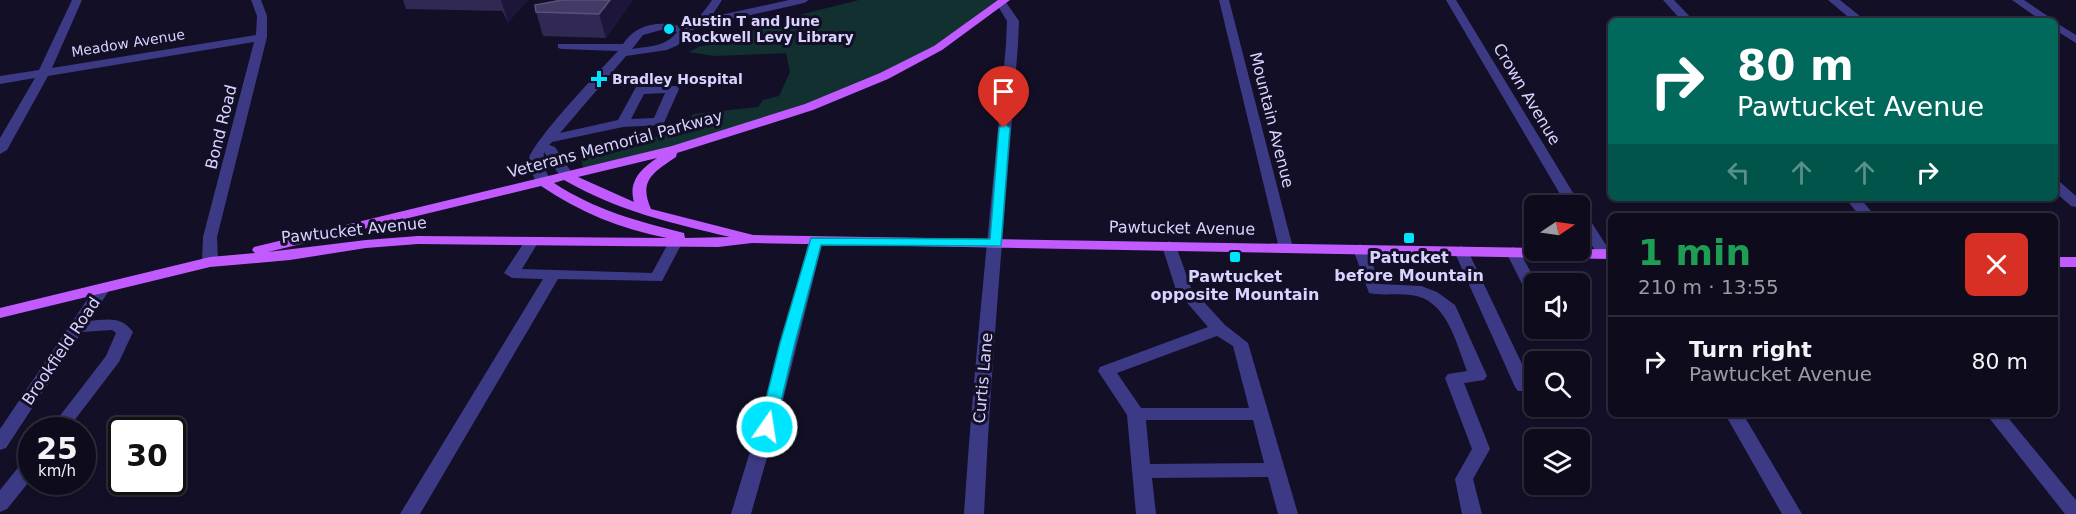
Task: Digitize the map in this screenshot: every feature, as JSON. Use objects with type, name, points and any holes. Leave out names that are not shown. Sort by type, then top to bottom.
[{"type":"main road","name":"Veterans Memorial Parkway","points":[[210,262],[676,150],[810,107],[884,76],[938,48],[1003,1]]},
{"type":"main road","points":[[645,212],[637,195],[639,181],[651,168],[676,150]]},
{"type":"main road","name":"Pawtucket Avenue","points":[[567,176],[588,188],[645,212],[712,227],[752,239]]},
{"type":"main road","name":"Pawtucket Avenue","points":[[544,182],[585,208],[614,220],[641,229],[718,243]]},
{"type":"main road","name":"Pawtucket Avenue","points":[[0,313],[210,262],[418,240],[718,243],[752,239],[1607,254]]},
{"type":"main road","points":[[2058,262],[2076,262]]},
{"type":"street","points":[[0,150],[44,72],[77,0]]},
{"type":"street","name":"Bond Road","points":[[210,262],[210,237],[261,37],[262,16],[256,0]]},
{"type":"street","points":[[698,23],[707,15],[717,0]]},
{"type":"street","points":[[562,46],[625,50],[663,48],[674,43],[684,30],[698,23],[804,0]]},
{"type":"street","name":"Mountain Avenue","points":[[1224,0],[1286,248]]},
{"type":"street","name":"Crown Avenue","points":[[1451,0],[1567,195]]},
{"type":"street","points":[[1668,0],[1685,18]]},
{"type":"street","points":[[1833,0],[1856,18]]},
{"type":"street","points":[[2017,0],[2044,18]]},
{"type":"street","name":"Curtis Lane","points":[[974,514],[980,400],[996,243],[1013,21],[1003,1]]},
{"type":"street","points":[[544,182],[536,167],[537,154],[613,61],[625,50],[631,39],[646,30],[674,27],[684,30]]},
{"type":"street","points":[[2058,27],[2076,40]]},
{"type":"street","name":"Meadow Avenue","points":[[0,80],[261,37]]},
{"type":"street","points":[[545,143],[623,123]]},
{"type":"street","points":[[545,143],[567,176]]},
{"type":"street","points":[[2058,188],[2076,203]]},
{"type":"street","points":[[1855,201],[1865,213]]},
{"type":"street","points":[[1590,229],[1607,254]]},
{"type":"street","points":[[532,241],[513,273],[657,278],[675,243]]},
{"type":"street","points":[[741,514],[762,448],[787,343],[816,241]]},
{"type":"street","points":[[1169,246],[1184,290],[1219,329],[1240,343],[1288,514]]},
{"type":"street","points":[[1360,249],[1374,289],[1415,290],[1431,296],[1449,309],[1478,376],[1454,378],[1481,449],[1464,479],[1472,514]]},
{"type":"street","points":[[1461,251],[1524,387]]},
{"type":"street","points":[[1513,252],[1524,273]]},
{"type":"street","points":[[410,514],[554,274]]},
{"type":"street","name":"Brookfield Road","points":[[0,442],[102,289]]},
{"type":"street","points":[[68,417],[113,358],[125,332],[115,324],[77,327]]},
{"type":"street","points":[[1146,514],[1136,414],[1106,371],[1219,329]]},
{"type":"street","points":[[1136,414],[1261,414]]},
{"type":"street","points":[[1736,417],[1792,514]]},
{"type":"street","points":[[1997,417],[2076,514]]},
{"type":"street","points":[[1142,471],[1277,470]]},
{"type":"street","points":[[0,504],[18,482]]},
{"type":"green space","points":[[859,0],[1005,0],[979,21],[885,76],[711,138],[583,169],[580,151],[603,143],[632,142],[677,132],[686,126],[693,114],[758,107],[763,100],[779,96],[790,72],[786,53],[714,56],[689,52],[700,46],[719,44],[731,35],[793,22],[799,15]]},
{"type":"building","points":[[562,0],[610,0],[599,14],[536,12],[535,5]]},
{"type":"place","name":"Austin T and June Rockwell Levy Library","points":[[669,29]]},
{"type":"place","name":"Bradley Hospital","points":[[599,79]]},
{"type":"place","name":"Patucket before Mountain","points":[[1409,238]]},
{"type":"place","name":"Pawtucket opposite Mountain","points":[[1235,257]]},
{"type":"route","points":[[767,427],[787,343],[816,241],[996,243],[1004,128]]}]
